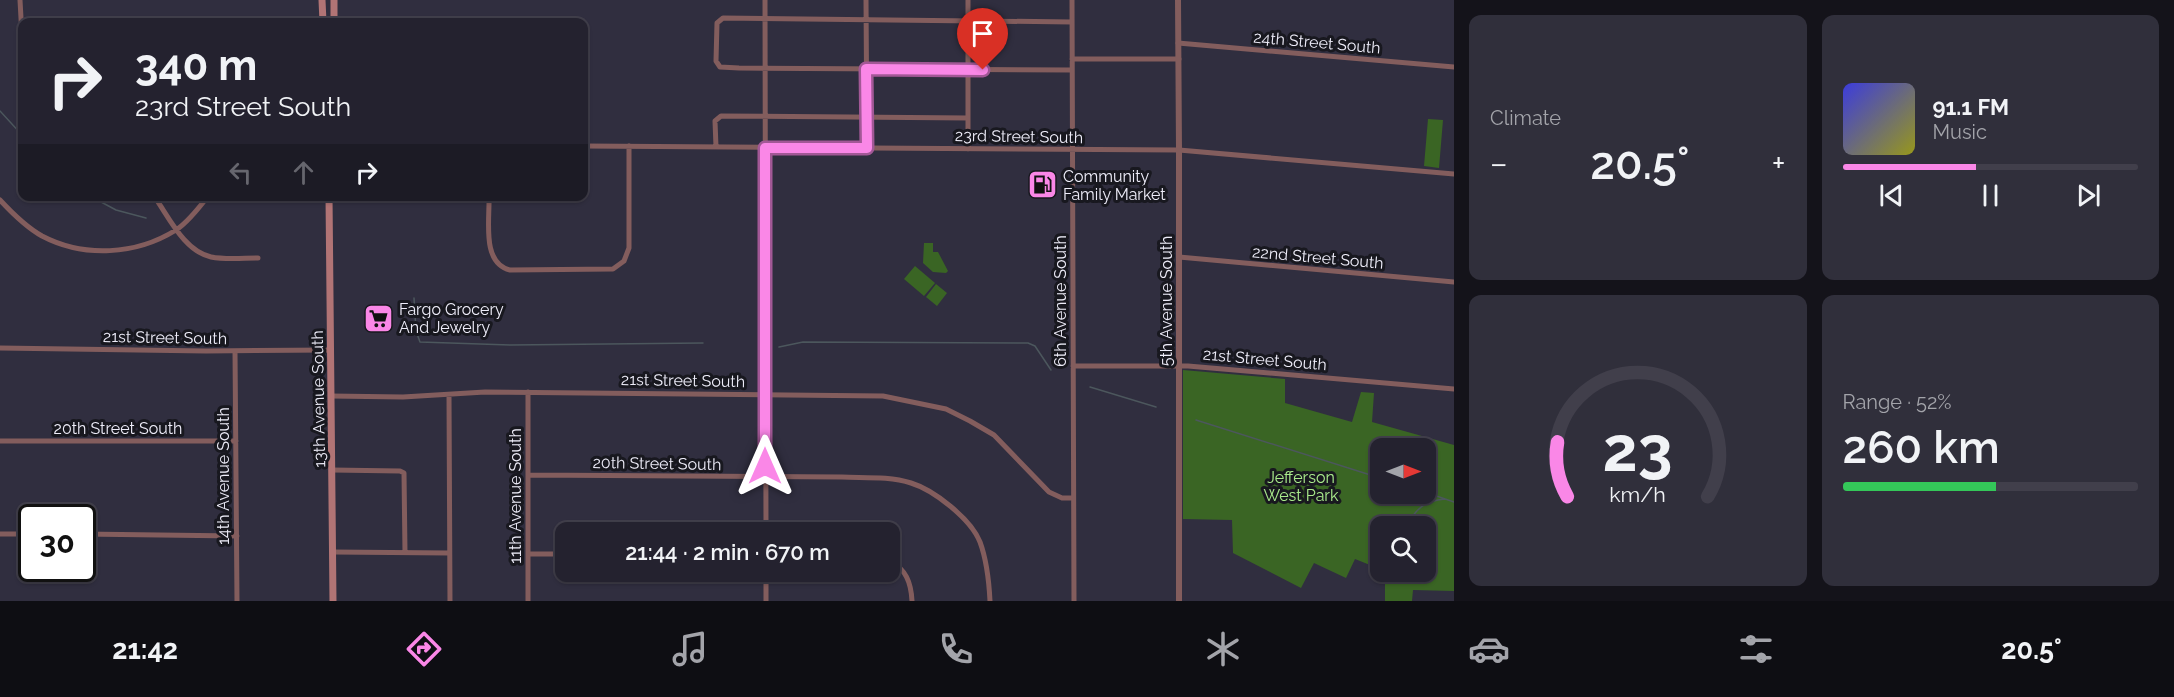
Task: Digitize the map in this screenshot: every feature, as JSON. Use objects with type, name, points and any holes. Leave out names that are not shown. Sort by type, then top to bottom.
[{"type":"main road","points":[[322,0],[322,18]]},
{"type":"main road","points":[[334,0],[334,18]]},
{"type":"main road","name":"13th Avenue South","points":[[329,201],[333,601]]},
{"type":"street","points":[[20,0],[21,18]]},
{"type":"street","points":[[765,0],[766,522]]},
{"type":"street","points":[[866,0],[867,148]]},
{"type":"street","points":[[968,0],[969,149]]},
{"type":"street","name":"6th Avenue South","points":[[1072,0],[1074,601]]},
{"type":"street","name":"5th Avenue South","points":[[1178,0],[1179,601]]},
{"type":"street","points":[[1072,22],[723,18],[718,21],[716,61],[720,67],[1072,70]]},
{"type":"street","name":"24th Street South","points":[[1178,43],[1454,67]]},
{"type":"street","points":[[1072,59],[1179,59]]},
{"type":"street","points":[[716,147],[715,121],[721,116],[968,118]]},
{"type":"street","name":"23rd Street South","points":[[588,146],[1179,150],[1454,174]]},
{"type":"street","points":[[489,201],[490,246],[493,258],[499,266],[510,270],[608,270],[619,266],[629,248],[629,146]]},
{"type":"street","points":[[0,200],[28,226],[43,236],[81,248],[110,252],[130,249],[177,229],[203,201]]},
{"type":"street","points":[[157,201],[189,245],[200,253],[210,257],[258,258]]},
{"type":"street","name":"22nd Street South","points":[[1179,257],[1454,282]]},
{"type":"street","name":"21st Street South","points":[[0,348],[330,350]]},
{"type":"street","name":"14th Avenue South","points":[[235,351],[237,601]]},
{"type":"street","name":"21st Street South","points":[[1073,366],[1179,366],[1454,389]]},
{"type":"street","name":"21st Street South","points":[[331,396],[403,397],[528,392],[883,396],[946,409],[994,435],[1049,492],[1062,498],[1073,498]]},
{"type":"street","name":"11th Avenue South","points":[[528,392],[528,601]]},
{"type":"street","points":[[449,395],[450,601]]},
{"type":"street","name":"20th Street South","points":[[0,441],[236,441]]},
{"type":"street","points":[[332,470],[400,471],[404,474],[405,552]]},
{"type":"street","name":"20th Street South","points":[[528,475],[889,479],[912,483],[939,497],[963,518],[979,540],[989,573],[990,601]]},
{"type":"street","points":[[0,534],[18,534]]},
{"type":"street","points":[[96,534],[237,536]]},
{"type":"street","points":[[333,552],[450,553]]},
{"type":"street","points":[[528,554],[555,554]]},
{"type":"street","points":[[900,567],[908,577],[912,601]]},
{"type":"street","points":[[766,582],[766,601]]},
{"type":"green space","points":[[1428,119],[1443,120],[1439,168],[1424,166]]},
{"type":"green space","points":[[924,243],[933,243],[933,252],[938,252],[948,271],[946,273],[933,272],[923,263]]},
{"type":"green space","points":[[915,266],[935,283],[924,296],[904,279]]},
{"type":"green space","points":[[936,284],[947,293],[937,306],[926,297]]},
{"type":"green space","name":"Jefferson West Park","points":[[1183,370],[1285,379],[1285,403],[1352,422],[1361,392],[1374,393],[1372,422],[1429,438],[1370,438],[1370,504],[1436,504],[1436,440],[1454,445],[1454,591],[1413,590],[1412,601],[1385,601],[1385,582],[1436,582],[1436,516],[1370,516],[1370,565],[1355,559],[1346,578],[1314,563],[1301,588],[1233,553],[1232,520],[1183,519]]},
{"type":"waterway","points":[[0,111],[18,131]]},
{"type":"waterway","points":[[99,201],[116,210],[146,218]]},
{"type":"waterway","points":[[414,298],[416,331],[420,342],[510,345],[703,343]]},
{"type":"waterway","points":[[779,347],[803,342],[1028,343],[1035,346],[1051,370]]},
{"type":"waterway","points":[[1090,387],[1156,407]]},
{"type":"waterway","points":[[1196,420],[1370,475]]},
{"type":"waterway","points":[[1436,496],[1454,502]]},
{"type":"waterway","points":[[1412,516],[1426,504],[1445,499]]},
{"type":"place","name":"Community Family Market","points":[[1042,185]]},
{"type":"place","name":"Fargo Grocery And Jewelry","points":[[378,318]]},
{"type":"route","points":[[765,466],[765,148],[867,148],[866,69],[983,70]]}]
